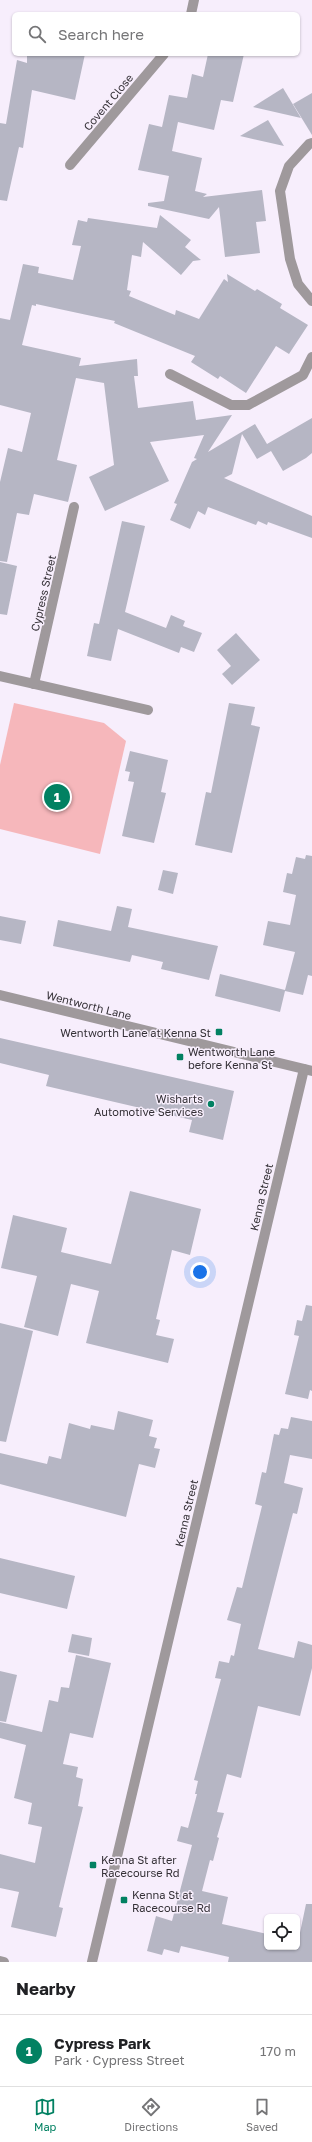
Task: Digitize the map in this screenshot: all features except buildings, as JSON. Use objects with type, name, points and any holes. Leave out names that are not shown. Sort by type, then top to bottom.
[{"type":"street","points":[[191,12],[194,0]]},
{"type":"street","name":"Covent Close","points":[[70,165],[162,56]]},
{"type":"street","points":[[312,143],[309,144],[288,166],[280,190],[290,259],[298,284],[312,301]]},
{"type":"street","points":[[170,374],[232,405],[248,405],[303,375],[312,357]]},
{"type":"street","name":"Cypress Street","points":[[34,684],[74,507]]},
{"type":"street","points":[[0,676],[148,710]]},
{"type":"street","name":"Wentworth Lane","points":[[0,995],[308,1070]]},
{"type":"street","name":"Kenna Street","points":[[92,1962],[308,1070]]},
{"type":"street","points":[[0,1961],[4,1962]]},
{"type":"shaded area","points":[[14,703],[104,723],[126,741],[100,854],[0,829],[0,765]]},
{"type":"place","name":"Cypress Park","points":[[57,797]]},
{"type":"place","name":"Wentworth Lane at Kenna St","points":[[219,1032]]},
{"type":"place","name":"Wentworth Lane before Kenna St","points":[[180,1057]]},
{"type":"place","name":"Wisharts Automotive Services","points":[[211,1104]]},
{"type":"place","name":"Kenna St after Racecourse Rd","points":[[93,1865]]},
{"type":"place","name":"Kenna St at Racecourse Rd","points":[[124,1900]]}]
